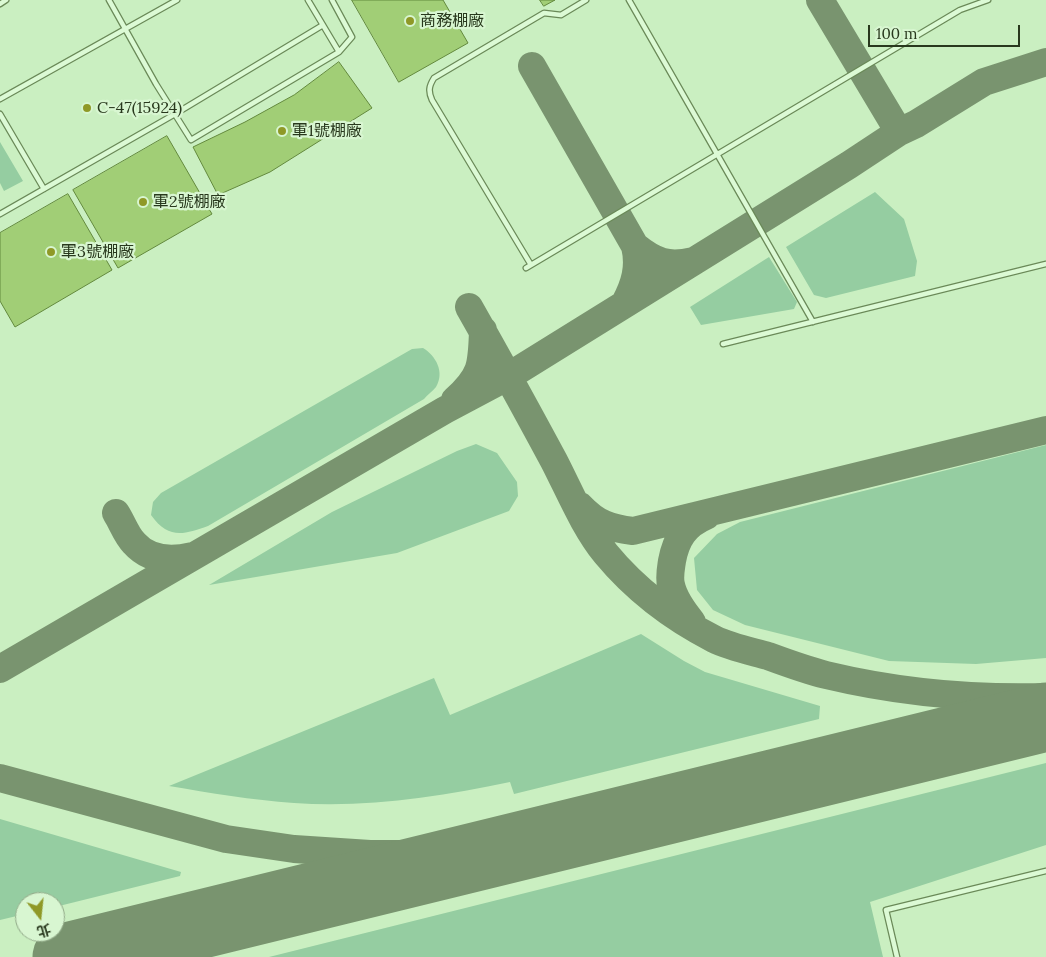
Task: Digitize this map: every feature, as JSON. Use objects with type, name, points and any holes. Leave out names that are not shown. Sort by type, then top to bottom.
[{"type":"lane","points":[[0,4],[6,0]]},
{"type":"lane","points":[[109,0],[191,140],[339,52],[352,36],[332,0]]},
{"type":"lane","points":[[0,99],[176,0]]},
{"type":"lane","points":[[308,0],[339,52]]},
{"type":"lane","points":[[531,265],[432,100],[429,93],[429,85],[434,78],[544,13],[560,15],[586,0]]},
{"type":"lane","points":[[629,0],[813,322]]},
{"type":"lane","points":[[526,268],[960,10],[988,0]]},
{"type":"lane","points":[[0,214],[175,114],[323,25]]},
{"type":"lane","points":[[0,114],[44,190]]},
{"type":"lane","points":[[723,344],[1046,264]]},
{"type":"lane","points":[[897,957],[886,910],[1046,871]]},
{"type":"green space","points":[[0,142],[23,181],[4,191],[0,183]]},
{"type":"green space","points":[[875,192],[904,219],[917,261],[915,276],[826,298],[814,295],[786,247]]},
{"type":"green space","points":[[769,257],[797,302],[794,309],[701,325],[690,307]]},
{"type":"green space","points":[[423,348],[432,355],[438,365],[440,376],[436,387],[424,399],[208,526],[177,533],[164,528],[151,515],[153,502],[161,493],[412,349]]},
{"type":"green space","points":[[476,444],[497,453],[517,482],[518,496],[509,511],[397,553],[209,585],[332,512],[457,451]]},
{"type":"green space","points":[[1046,445],[1046,658],[976,664],[889,661],[745,625],[713,610],[697,590],[694,558],[717,534],[740,522]]},
{"type":"green space","points":[[641,634],[705,672],[820,706],[819,719],[514,794],[510,782],[429,797],[375,803],[321,804],[263,800],[169,786],[434,678],[450,715]]},
{"type":"green space","points":[[1046,763],[1046,845],[870,902],[883,957],[269,957]]},
{"type":"green space","points":[[0,819],[181,872],[180,876],[65,905],[65,892],[15,892],[15,916],[0,920]]},
{"type":"building","name":"商務棚廠","points":[[352,0],[443,0],[468,43],[399,82]]},
{"type":"building","points":[[540,0],[555,0],[544,6]]},
{"type":"building","name":"軍1號棚廠","points":[[339,62],[372,108],[270,172],[218,195],[193,147],[245,122],[294,95]]},
{"type":"building","name":"軍2號棚廠","points":[[167,136],[212,214],[118,268],[73,190]]},
{"type":"building","name":"軍3號棚廠","points":[[68,194],[112,270],[15,327],[0,301],[0,233]]},
{"type":"taxiway","points":[[820,0],[899,132]]},
{"type":"taxiway","points":[[0,669],[445,410],[509,376],[899,132],[916,124],[984,82],[1046,62]]},
{"type":"taxiway","points":[[532,66],[635,246]]},
{"type":"taxiway","points":[[625,303],[636,275],[635,246],[662,262],[684,263],[693,261]]},
{"type":"taxiway","points":[[469,307],[598,544],[629,579],[669,612],[720,642],[826,675],[880,686],[935,693],[991,697],[1046,697]]},
{"type":"taxiway","points":[[455,400],[471,384],[479,369],[483,330]]},
{"type":"taxiway","points":[[580,506],[592,517],[604,524],[633,531],[1046,430]]},
{"type":"taxiway","points":[[116,513],[131,540],[146,553],[168,559],[192,556]]},
{"type":"taxiway","points":[[692,622],[674,595],[670,576],[674,553],[679,539],[687,528],[706,516]]},
{"type":"taxiway","points":[[0,778],[226,839],[294,849],[370,854],[435,854],[518,846]]},
{"type":"runway","points":[[67,957],[1046,717]]},
{"type":"place","name":"商務棚廠","points":[[410,21]]},
{"type":"place","name":"C-47(15924)","points":[[87,108]]},
{"type":"place","name":"軍1號棚廠","points":[[282,131]]},
{"type":"place","name":"軍2號棚廠","points":[[143,202]]},
{"type":"place","name":"軍3號棚廠","points":[[51,252]]}]
